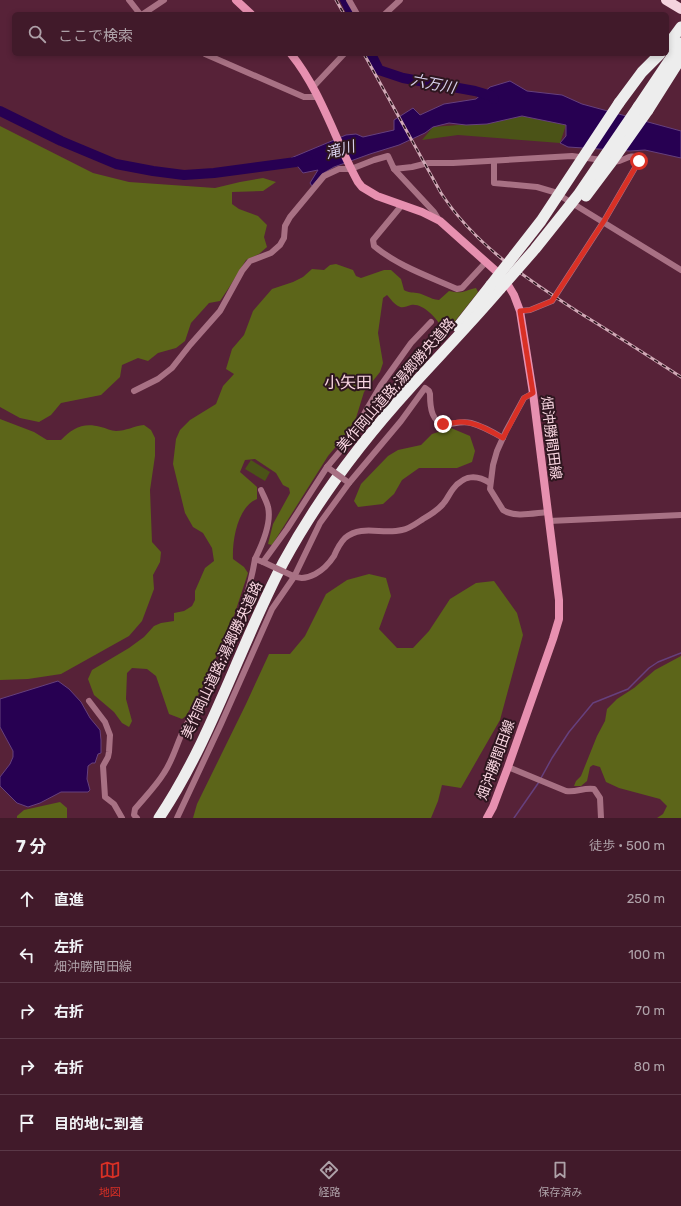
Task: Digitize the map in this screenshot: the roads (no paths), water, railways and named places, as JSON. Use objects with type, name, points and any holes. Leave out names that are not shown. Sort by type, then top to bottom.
[{"type":"highway","points":[[666,0],[681,9]]},
{"type":"highway","points":[[669,43],[681,27]]},
{"type":"highway","points":[[643,109],[681,43]]},
{"type":"highway","points":[[496,287],[619,103],[642,72],[658,56]]},
{"type":"highway","points":[[496,287],[546,236],[681,58]]},
{"type":"highway","name":"美作岡山道路;湯郷勝央道路","points":[[159,818],[189,767],[210,726],[283,564],[304,528],[347,463],[496,287]]},
{"type":"main road","points":[[236,0],[249,12]]},
{"type":"main road","name":"畑沖勝間田線","points":[[293,56],[302,67],[313,86],[334,134],[358,182],[367,191],[377,196],[422,212],[440,221],[505,280],[514,295],[520,311],[533,393],[560,600],[559,618],[508,767],[493,807],[487,818]]},
{"type":"street","points":[[129,0],[140,12]]},
{"type":"street","points":[[145,12],[164,0]]},
{"type":"street","points":[[349,0],[356,12]]},
{"type":"street","points":[[387,12],[400,0]]},
{"type":"street","points":[[210,56],[304,97],[318,97]]},
{"type":"street","points":[[313,86],[342,56]]},
{"type":"street","points":[[134,391],[158,379],[172,368],[220,311],[242,271],[250,261],[271,253],[280,245],[284,238],[285,226],[290,217],[324,176],[340,169],[388,156],[394,169],[434,212],[440,221]]},
{"type":"street","points":[[394,169],[412,168],[428,164],[572,156],[586,159],[619,161]]},
{"type":"street","points":[[520,311],[530,310],[552,301],[604,221],[639,161],[638,157],[627,157],[619,161],[581,208]]},
{"type":"street","points":[[562,196],[586,159]]},
{"type":"street","points":[[494,161],[494,183],[537,187],[554,192],[604,221],[681,270]]},
{"type":"street","points":[[402,205],[373,240],[374,246],[387,256],[415,271],[457,289],[462,288],[486,262]]},
{"type":"street","points":[[263,562],[287,529],[327,468],[348,443],[381,385],[410,343],[431,322]]},
{"type":"street","points":[[177,818],[272,609],[292,576],[320,522],[349,483],[401,421],[424,388],[429,391],[430,394],[431,414],[438,421],[448,424],[462,422],[471,423],[503,438]]},
{"type":"street","points":[[533,393],[524,398],[503,438],[493,466],[490,483],[492,492],[503,510],[506,512],[517,514],[548,512]]},
{"type":"street","points":[[327,468],[349,483]]},
{"type":"street","points":[[255,559],[292,576],[304,578],[311,577],[327,564],[344,538],[351,534],[358,531],[367,530],[403,530],[425,518],[441,506],[453,488],[470,477],[482,478],[490,483]]},
{"type":"street","points":[[137,818],[134,815],[135,809],[164,773],[181,735],[205,694],[226,650],[240,615],[251,582],[255,559],[262,546],[268,517],[268,507],[261,490]]},
{"type":"street","points":[[549,521],[681,515]]},
{"type":"street","points":[[88,701],[109,730],[109,752],[104,766],[105,797],[114,804],[122,818]]},
{"type":"street","points":[[508,767],[566,791],[576,792],[585,789],[594,789],[600,798],[601,818]]},
{"type":"water","points":[[510,81],[527,91],[562,95],[582,104],[681,131],[681,158],[645,150],[630,151],[568,147],[560,143],[566,136],[566,125],[522,116],[487,124],[466,125],[449,123],[433,127],[425,133],[399,145],[334,167],[322,174],[312,186],[310,183],[318,170],[303,173],[291,158],[346,135],[356,134],[363,137],[394,130],[394,120],[413,108],[420,115],[444,104],[476,99],[490,87]]},
{"type":"water","points":[[58,681],[69,689],[81,702],[90,718],[100,730],[101,753],[98,754],[95,763],[88,766],[87,779],[90,790],[88,792],[61,792],[40,803],[28,807],[17,803],[0,786],[0,777],[10,764],[13,757],[13,751],[0,727],[0,699]]},
{"type":"waterway","name":"六万川","points":[[345,0],[351,12]]},
{"type":"waterway","name":"六万川","points":[[372,56],[379,70],[403,78],[475,91],[492,96],[494,99]]},
{"type":"waterway","name":"滝川","points":[[0,111],[61,141],[116,164],[153,171],[184,175],[214,173],[308,159]]},
{"type":"waterway","points":[[541,778],[569,732],[593,703],[628,689],[649,668],[658,662],[681,653]]},
{"type":"waterway","points":[[514,818],[539,782]]},
{"type":"railway","points":[[336,0],[343,12]]},
{"type":"railway","points":[[365,56],[441,193],[470,230],[505,262],[524,276],[681,377]]},
{"type":"district","name":"小矢田","points":[[348,382]]}]
